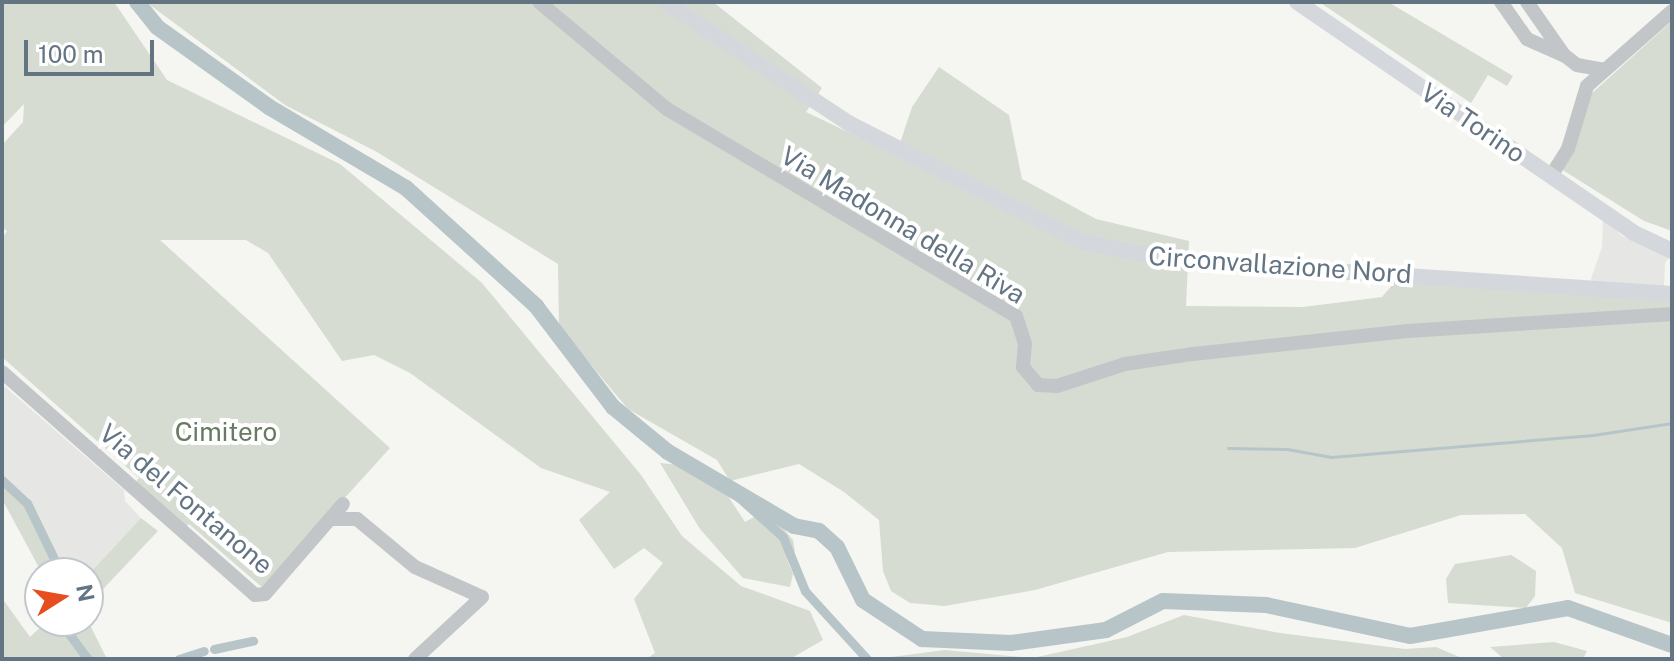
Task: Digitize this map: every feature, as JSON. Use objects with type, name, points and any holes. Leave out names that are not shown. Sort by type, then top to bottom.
[{"type":"main road","name":"Circonvallazione Nord","points":[[665,2],[850,124],[1083,242],[1172,260],[1672,294]]},
{"type":"main road","name":"Via Torino","points":[[1286,2],[1324,23]]},
{"type":"main road","name":"Via Torino","points":[[1297,2],[1551,176],[1622,223],[1672,251]]},
{"type":"main road","name":"Via Torino","points":[[1622,223],[1672,240]]},
{"type":"street","name":"Via Madonna della Riva","points":[[539,2],[667,109],[1016,316],[1025,344],[1023,367],[1038,385],[1057,386],[1125,364],[1193,354],[1423,329],[1672,314]]},
{"type":"street","points":[[1501,2],[1527,39],[1564,55],[1577,65],[1605,70]]},
{"type":"street","points":[[1527,2],[1564,55]]},
{"type":"street","points":[[1582,95],[1605,70],[1672,11]]},
{"type":"street","points":[[1551,176],[1568,149],[1582,95],[1577,65]]},
{"type":"street","name":"Via del Fontanone","points":[[2,372],[255,595],[265,594],[343,504]]},
{"type":"street","points":[[331,519],[357,519],[415,567],[482,597],[415,659]]},
{"type":"shaded area","points":[[1603,218],[1622,236],[1672,254],[1665,263],[1664,287],[1590,282],[1602,247]]},
{"type":"shaded area","points":[[2,384],[124,490],[125,501],[141,518],[104,558],[47,557],[2,482]]},
{"type":"green space","name":"Cimitero","points":[[2,2],[114,2],[167,80],[340,164],[482,283],[641,475],[682,536],[741,586],[810,611],[823,640],[790,659],[646,659],[655,653],[634,599],[663,563],[644,548],[614,569],[579,520],[610,492],[541,468],[410,373],[374,355],[342,361],[268,253],[246,240],[160,240],[390,448],[263,588],[189,524],[183,529],[134,484],[139,478],[2,357],[2,238],[7,231],[2,227],[2,145],[23,122],[24,104],[2,127]]},
{"type":"green space","points":[[146,2],[713,2],[822,88],[806,112],[896,155],[912,107],[939,67],[1009,115],[1022,179],[1096,219],[1189,241],[1186,306],[1303,307],[1382,297],[1394,283],[1672,299],[1672,623],[1575,593],[1562,548],[1525,514],[1461,515],[1355,548],[1168,552],[1035,590],[945,606],[910,603],[891,591],[883,571],[879,520],[844,492],[799,464],[730,481],[717,460],[628,409],[559,327],[558,264],[377,152],[285,105]]},
{"type":"green space","points":[[1319,2],[1388,2],[1513,76],[1507,86],[1488,75],[1471,103]]},
{"type":"green space","points":[[1672,21],[1672,231],[1644,221],[1561,169],[1591,94]]},
{"type":"green space","points":[[660,463],[680,465],[726,493],[745,522],[754,517],[778,522],[793,540],[795,552],[787,559],[793,574],[790,587],[743,578],[700,529]]},
{"type":"green space","points":[[2,482],[25,504],[50,557],[33,557],[2,499]]},
{"type":"green space","points":[[141,518],[158,531],[104,588],[104,558]]},
{"type":"green space","points":[[1511,555],[1536,571],[1535,596],[1526,608],[1448,603],[1446,579],[1455,564]]},
{"type":"green space","points":[[2,598],[24,629],[24,637],[96,637],[107,659],[2,659]]},
{"type":"green space","points":[[1184,615],[1280,633],[1405,649],[1436,647],[1464,659],[876,659],[945,650],[1033,658],[1127,637]]},
{"type":"green space","points":[[1554,642],[1587,651],[1583,659],[1504,659],[1490,647]]},
{"type":"waterway","points":[[137,2],[157,27],[269,107],[406,188],[536,306],[613,407],[668,452],[794,526],[819,531],[837,547],[863,600],[922,639],[1011,643],[1106,630],[1163,601],[1266,605],[1410,636],[1568,608],[1672,645]]},
{"type":"waterway","points":[[1228,448],[1287,449],[1331,457],[1593,435],[1672,423]]},
{"type":"waterway","points":[[718,479],[783,537],[805,591],[867,659]]},
{"type":"waterway","points":[[2,480],[27,503],[53,557]]},
{"type":"waterway","points":[[71,637],[88,659]]},
{"type":"waterway","points":[[214,649],[253,641]]},
{"type":"waterway","points":[[179,659],[204,651]]}]
